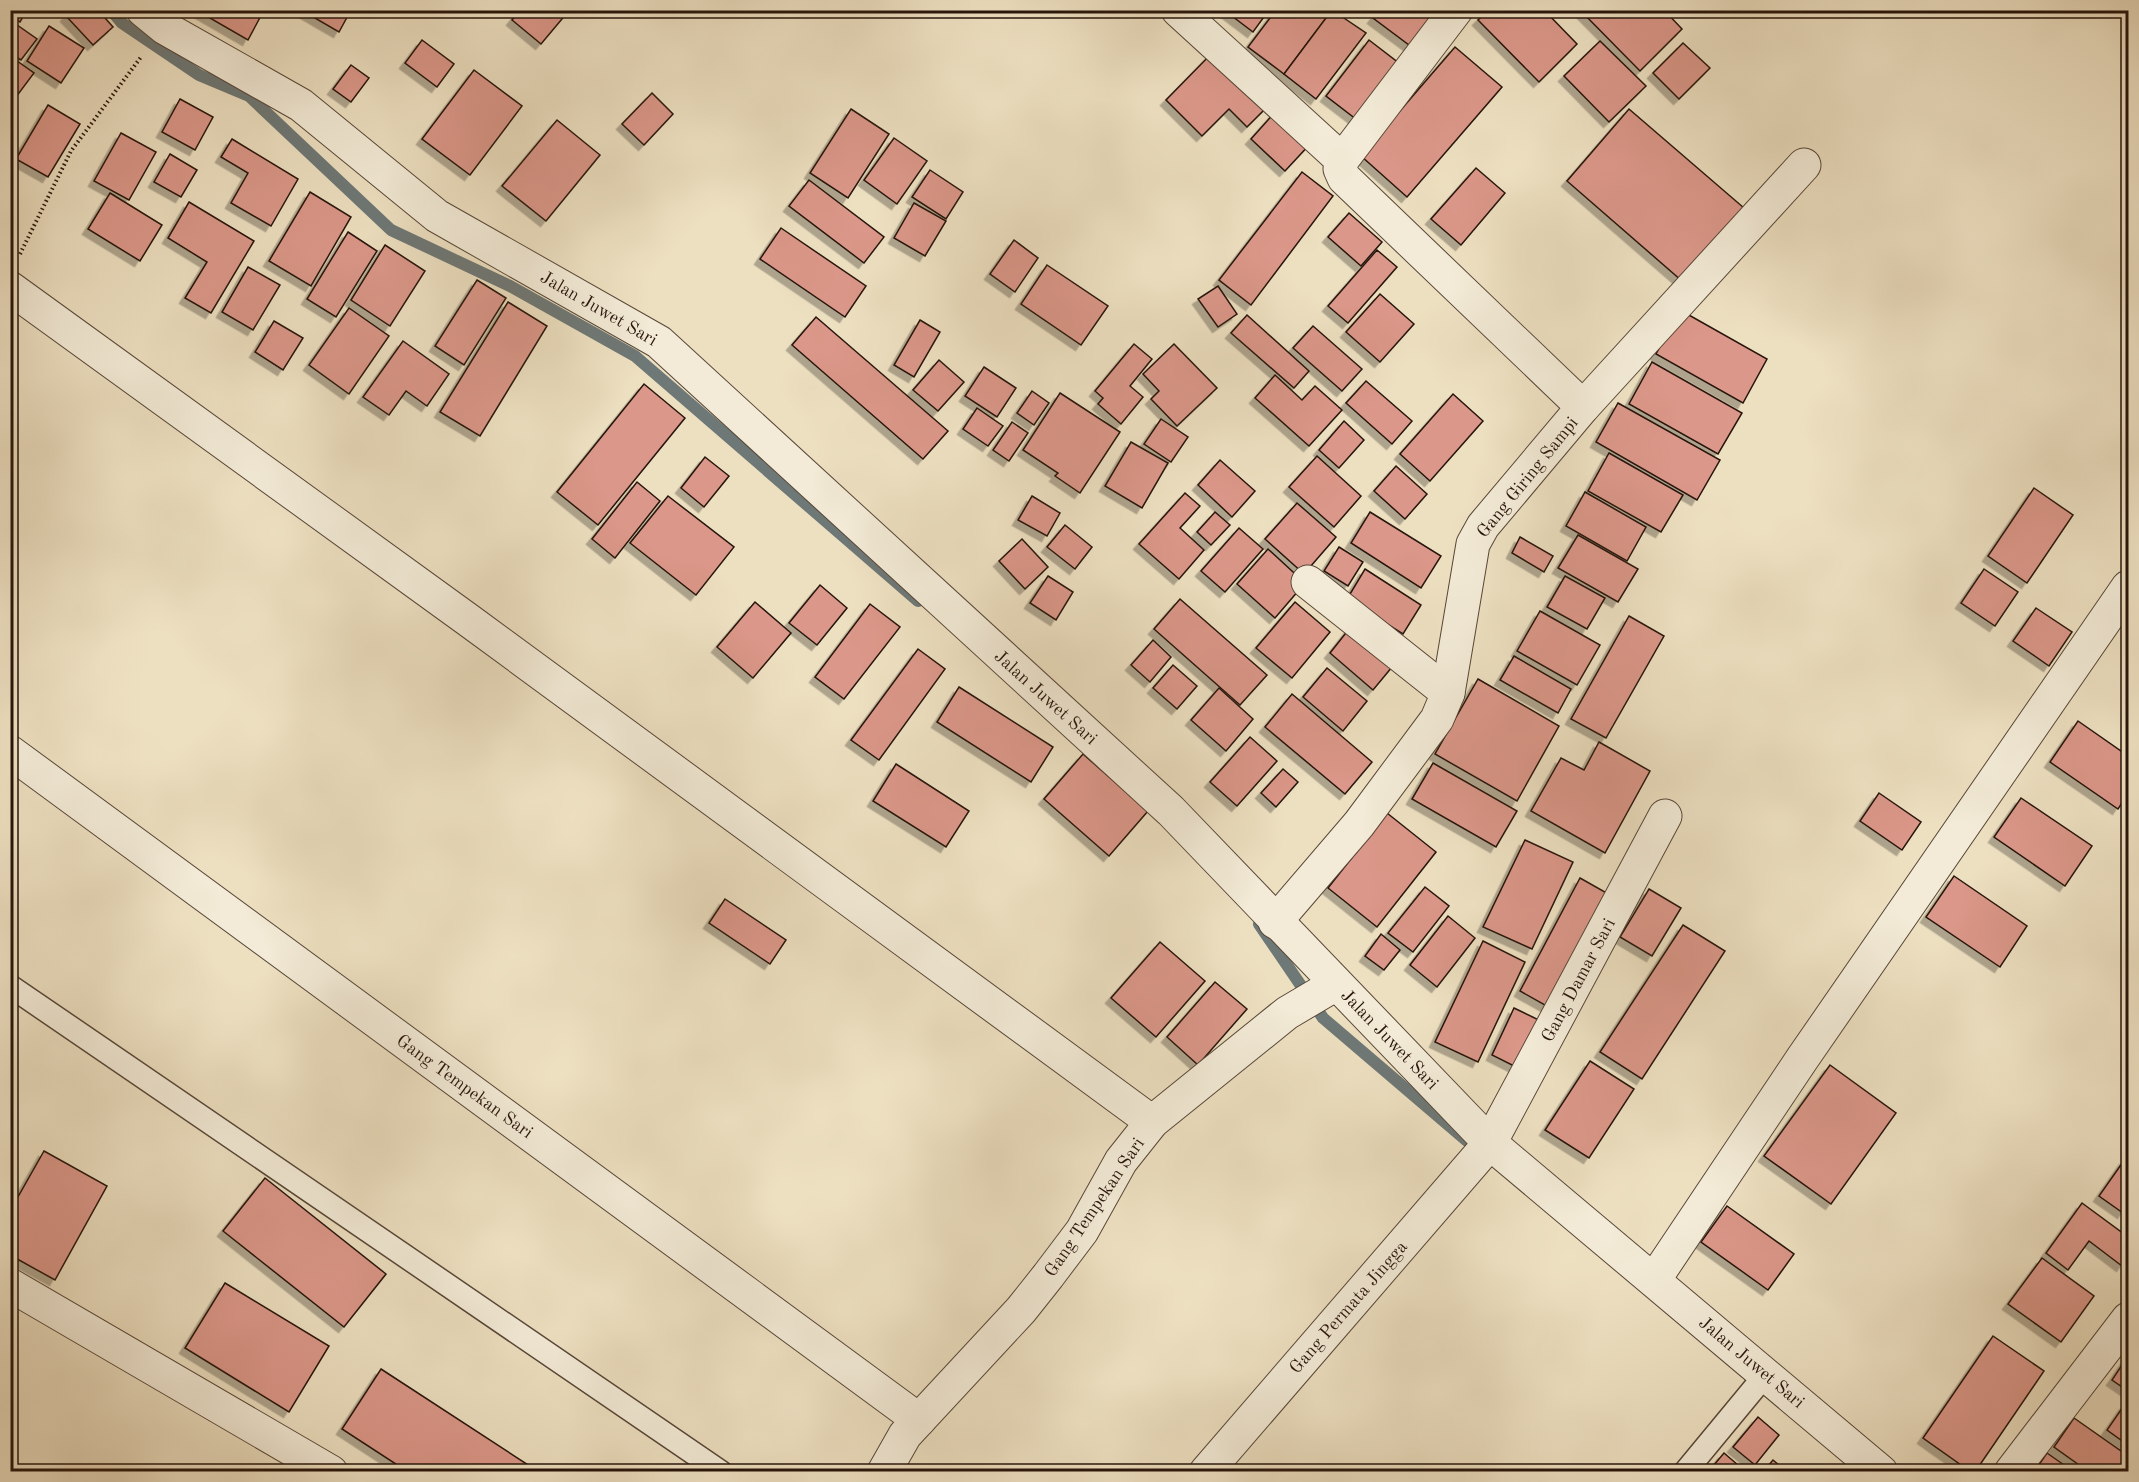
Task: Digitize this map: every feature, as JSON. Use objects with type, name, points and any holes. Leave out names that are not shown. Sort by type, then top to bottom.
[{"type":"street","name":"Jalan Juwet Sari","points":[[143,10],[165,28],[301,105],[437,216],[659,342],[1172,811],[1275,922],[1327,990],[1483,1152],[1654,1280],[1761,1381],[1881,1472]]},
{"type":"street","points":[[1178,10],[1342,160]]},
{"type":"street","points":[[1456,10],[1342,160],[1340,170],[1344,178],[1583,407]]},
{"type":"street","name":"Gang Giring Sampi","points":[[1275,922],[1366,815],[1437,719],[1448,693],[1473,544],[1483,526],[1583,407],[1804,165]]},
{"type":"street","points":[[13,276],[480,629],[1152,1122]]},
{"type":"street","points":[[1308,582],[1448,693]]},
{"type":"street","points":[[1654,1280],[1802,1059],[2128,587]]},
{"type":"street","name":"Gang Tempekan Sari","points":[[10,752],[919,1420]]},
{"type":"street","name":"Gang Damar Sari","points":[[1483,1152],[1665,816]]},
{"type":"street","name":"Gang Tempekan Sari","points":[[884,1472],[905,1435],[1021,1310],[1048,1276],[1082,1231],[1121,1161],[1152,1122],[1287,1013],[1327,990]]},
{"type":"street","name":"Gang Permata Jingga","points":[[1206,1472],[1483,1152]]},
{"type":"street","points":[[10,1285],[331,1472]]},
{"type":"street","points":[[2011,1472],[2128,1319]]},
{"type":"lane","points":[[10,986],[721,1472]]},
{"type":"lane","points":[[1685,1472],[1761,1381]]},
{"type":"path","points":[[13,276],[71,151],[145,52]]},
{"type":"building","points":[[10,10],[27,10],[20,22],[10,16]]},
{"type":"building","points":[[72,10],[98,10],[113,27],[93,45],[66,16]]},
{"type":"building","points":[[196,10],[264,10],[248,40]]},
{"type":"building","points":[[301,10],[351,10],[339,32]]},
{"type":"building","points":[[520,10],[564,10],[567,13],[541,44],[512,20]]},
{"type":"building","points":[[1224,10],[1269,10],[1253,32]]},
{"type":"building","points":[[1276,10],[1332,10],[1284,74],[1248,47]]},
{"type":"building","points":[[1332,10],[1366,33],[1316,99],[1284,74]]},
{"type":"building","points":[[1379,10],[1448,10],[1417,51],[1373,18]]},
{"type":"building","points":[[1488,10],[1544,10],[1577,44],[1539,82],[1478,20]]},
{"type":"building","points":[[1580,10],[1664,10],[1682,29],[1640,71]]},
{"type":"building","points":[[10,20],[37,39],[21,60],[10,53]]},
{"type":"building","points":[[49,26],[84,48],[61,83],[27,61]]},
{"type":"building","points":[[422,40],[454,64],[437,87],[405,63]]},
{"type":"building","points":[[1369,40],[1404,67],[1361,123],[1326,96]]},
{"type":"building","points":[[1600,41],[1646,86],[1609,122],[1564,76]]},
{"type":"building","points":[[1683,43],[1710,68],[1679,99],[1653,73]]},
{"type":"building","points":[[1455,47],[1502,87],[1407,197],[1361,156]]},
{"type":"building","points":[[1213,52],[1268,106],[1247,127],[1229,109],[1202,136],[1166,100]]},
{"type":"building","points":[[10,56],[34,73],[10,105]]},
{"type":"building","points":[[351,65],[369,78],[351,102],[333,89]]},
{"type":"building","points":[[474,70],[522,106],[470,175],[422,139]]},
{"type":"building","points":[[652,93],[673,114],[644,145],[622,124]]},
{"type":"building","points":[[180,99],[213,117],[195,150],[162,132]]},
{"type":"building","points":[[48,105],[80,124],[48,177],[16,159]]},
{"type":"building","points":[[851,109],[889,134],[848,198],[810,173]]},
{"type":"building","points":[[1629,109],[1744,208],[1682,281],[1567,181]]},
{"type":"building","points":[[1276,111],[1311,143],[1285,171],[1251,139]]},
{"type":"building","points":[[557,120],[600,155],[546,221],[502,186]]},
{"type":"building","points":[[121,133],[156,152],[129,200],[94,181]]},
{"type":"building","points":[[894,138],[927,161],[897,204],[864,180]]},
{"type":"building","points":[[232,139],[298,179],[271,226],[231,203],[248,173],[221,157]]},
{"type":"building","points":[[170,154],[197,170],[181,197],[154,182]]},
{"type":"building","points":[[1476,168],[1505,193],[1461,245],[1431,219]]},
{"type":"building","points":[[930,170],[963,192],[946,219],[912,197]]},
{"type":"building","points":[[1302,172],[1333,196],[1251,305],[1219,280]]},
{"type":"building","points":[[809,180],[884,237],[864,263],[789,206]]},
{"type":"building","points":[[310,192],[351,217],[311,286],[269,261]]},
{"type":"building","points":[[110,193],[162,225],[140,261],[88,229]]},
{"type":"building","points":[[189,202],[254,241],[211,313],[185,298],[207,262],[168,238]]},
{"type":"building","points":[[914,203],[946,221],[925,256],[894,238]]},
{"type":"building","points":[[1349,213],[1382,242],[1361,266],[1328,237]]},
{"type":"building","points":[[781,228],[866,286],[845,317],[760,259]]},
{"type":"building","points":[[348,232],[377,251],[336,317],[307,299]]},
{"type":"building","points":[[1014,240],[1038,258],[1015,292],[990,274]]},
{"type":"building","points":[[385,245],[425,271],[390,326],[351,300]]},
{"type":"building","points":[[1377,250],[1397,267],[1348,323],[1328,306]]},
{"type":"building","points":[[1047,265],[1108,306],[1081,345],[1021,304]]},
{"type":"building","points":[[248,267],[280,285],[253,330],[222,312]]},
{"type":"building","points":[[477,280],[506,298],[464,365],[435,346]]},
{"type":"building","points":[[1218,286],[1237,314],[1218,327],[1198,299]]},
{"type":"building","points":[[1380,294],[1414,324],[1380,362],[1346,332]]},
{"type":"building","points":[[508,302],[547,326],[480,436],[440,412]]},
{"type":"building","points":[[349,308],[389,336],[349,394],[309,365]]},
{"type":"building","points":[[1680,310],[1767,359],[1743,403],[1656,354]]},
{"type":"building","points":[[1247,315],[1309,371],[1294,388],[1231,333]]},
{"type":"building","points":[[816,317],[948,431],[923,459],[792,345]]},
{"type":"building","points":[[920,320],[940,332],[914,377],[894,365]]},
{"type":"building","points":[[274,321],[303,338],[283,370],[255,352]]},
{"type":"building","points":[[1313,326],[1362,369],[1342,391],[1293,348]]},
{"type":"building","points":[[403,341],[449,374],[427,406],[406,391],[389,415],[363,397]]},
{"type":"building","points":[[1134,344],[1152,359],[1130,386],[1143,397],[1121,424],[1098,404],[1103,398],[1095,391]]},
{"type":"building","points":[[1174,344],[1217,388],[1177,426],[1151,399],[1159,391],[1143,374]]},
{"type":"building","points":[[939,360],[964,382],[938,411],[913,390]]},
{"type":"building","points":[[1652,362],[1742,413],[1718,454],[1629,404]]},
{"type":"building","points":[[984,367],[1016,388],[997,417],[965,396]]},
{"type":"building","points":[[1275,375],[1302,400],[1315,386],[1342,410],[1309,446],[1255,398]]},
{"type":"building","points":[[1366,381],[1412,421],[1392,444],[1346,403]]},
{"type":"building","points":[[644,384],[685,418],[598,525],[557,492]]},
{"type":"building","points":[[1032,391],[1049,403],[1034,425],[1017,413]]},
{"type":"building","points":[[1060,393],[1120,432],[1080,493],[1055,476],[1058,473],[1023,450]]},
{"type":"building","points":[[1453,394],[1483,421],[1430,481],[1400,454]]},
{"type":"building","points":[[1618,403],[1720,460],[1697,500],[1596,442]]},
{"type":"building","points":[[977,408],[1003,426],[988,446],[963,429]]},
{"type":"building","points":[[1161,419],[1188,437],[1171,462],[1144,444]]},
{"type":"building","points":[[1344,421],[1364,440],[1339,468],[1319,450]]},
{"type":"building","points":[[1012,422],[1028,433],[1009,461],[993,450]]},
{"type":"building","points":[[1131,442],[1168,463],[1142,508],[1105,486]]},
{"type":"building","points":[[1609,453],[1683,495],[1661,532],[1588,491]]},
{"type":"building","points":[[1317,456],[1361,496],[1334,527],[1289,487]]},
{"type":"building","points":[[705,457],[729,476],[704,507],[681,488]]},
{"type":"building","points":[[1220,460],[1255,491],[1232,517],[1198,485]]},
{"type":"building","points":[[1396,466],[1427,494],[1405,519],[1374,491]]},
{"type":"building","points":[[637,482],[660,501],[615,558],[592,539]]},
{"type":"building","points":[[2034,488],[2073,515],[2027,583],[1988,556]]},
{"type":"building","points":[[1585,492],[1646,527],[1627,561],[1566,526]]},
{"type":"building","points":[[1185,493],[1200,506],[1180,528],[1204,550],[1179,579],[1139,544]]},
{"type":"building","points":[[668,496],[734,547],[696,595],[630,543]]},
{"type":"building","points":[[1032,496],[1060,513],[1047,536],[1018,520]]},
{"type":"building","points":[[1297,503],[1336,537],[1304,574],[1265,539]]},
{"type":"building","points":[[1215,512],[1230,525],[1211,545],[1197,532]]},
{"type":"building","points":[[1370,512],[1441,556],[1421,588],[1351,543]]},
{"type":"building","points":[[1065,525],[1092,547],[1075,569],[1047,547]]},
{"type":"building","points":[[1239,528],[1263,549],[1225,592],[1201,571]]},
{"type":"building","points":[[1578,535],[1638,569],[1618,602],[1558,568]]},
{"type":"building","points":[[1520,537],[1553,556],[1544,572],[1512,553]]},
{"type":"building","points":[[1022,539],[1048,567],[1025,589],[999,561]]},
{"type":"building","points":[[1339,547],[1363,562],[1348,586],[1324,571]]},
{"type":"building","points":[[1268,549],[1305,583],[1275,618],[1237,584]]},
{"type":"building","points":[[1365,569],[1421,605],[1403,634],[1347,599]]},
{"type":"building","points":[[1984,569],[2018,592],[1995,626],[1961,603]]},
{"type":"building","points":[[1048,576],[1073,592],[1056,620],[1030,603]]},
{"type":"building","points":[[1565,576],[1605,598],[1587,629],[1547,607]]},
{"type":"building","points":[[820,585],[847,608],[817,645],[789,623]]},
{"type":"building","points":[[1180,599],[1267,675],[1240,705],[1154,629]]},
{"type":"building","points":[[755,602],[791,633],[753,678],[717,647]]},
{"type":"building","points":[[1295,602],[1330,632],[1292,678],[1256,648]]},
{"type":"building","points":[[870,604],[900,627],[844,699],[815,677]]},
{"type":"building","points":[[2036,608],[2072,632],[2049,666],[2013,641]]},
{"type":"building","points":[[1540,611],[1600,645],[1577,685],[1517,651]]},
{"type":"building","points":[[1629,616],[1664,636],[1606,738],[1571,719]]},
{"type":"building","points":[[1353,624],[1397,661],[1373,690],[1330,653]]},
{"type":"building","points":[[1153,640],[1171,657],[1150,682],[1131,665]]},
{"type":"building","points":[[918,649],[945,669],[879,760],[851,740]]},
{"type":"building","points":[[1514,656],[1571,689],[1558,713],[1500,680]]},
{"type":"building","points":[[1173,665],[1197,686],[1177,709],[1153,688]]},
{"type":"building","points":[[1327,668],[1367,701],[1343,731],[1303,697]]},
{"type":"building","points":[[1478,679],[1559,726],[1517,801],[1435,754]]},
{"type":"building","points":[[959,687],[1053,747],[1031,782],[937,722]]},
{"type":"building","points":[[1219,688],[1253,719],[1226,751],[1191,720]]},
{"type":"building","points":[[1292,694],[1372,762],[1345,794],[1265,727]]},
{"type":"building","points":[[2078,721],[2128,756],[2128,794],[2118,809],[2050,762]]},
{"type":"building","points":[[1250,737],[1277,761],[1237,806],[1210,782]]},
{"type":"building","points":[[1599,742],[1650,771],[1605,853],[1531,811],[1561,758],[1584,770]]},
{"type":"building","points":[[1083,754],[1148,811],[1109,856],[1044,799]]},
{"type":"building","points":[[1433,763],[1517,811],[1496,847],[1412,799]]},
{"type":"building","points":[[896,764],[969,811],[946,847],[873,801]]},
{"type":"building","points":[[1283,769],[1298,782],[1276,807],[1261,793]]},
{"type":"building","points":[[1879,793],[1921,822],[1902,850],[1860,821]]},
{"type":"building","points":[[2021,798],[2092,846],[2065,886],[1994,837]]},
{"type":"building","points":[[1387,813],[1436,852],[1377,927],[1328,888]]},
{"type":"building","points":[[1525,840],[1573,862],[1532,949],[1483,927]]},
{"type":"building","points":[[1954,876],[2027,926],[2000,967],[1926,917]]},
{"type":"building","points":[[1580,878],[1612,896],[1552,1009],[1520,991]]},
{"type":"building","points":[[1425,887],[1449,906],[1413,952],[1388,933]]},
{"type":"building","points":[[1649,889],[1681,908],[1652,956],[1620,937]]},
{"type":"building","points":[[725,899],[786,940],[770,964],[709,923]]},
{"type":"building","points":[[1448,916],[1475,938],[1437,987],[1410,965]]},
{"type":"building","points":[[1683,925],[1725,951],[1642,1079],[1600,1052]]},
{"type":"building","points":[[1381,934],[1400,950],[1384,970],[1365,956]]},
{"type":"building","points":[[1483,941],[1525,962],[1478,1062],[1435,1042]]},
{"type":"building","points":[[1160,942],[1205,981],[1156,1037],[1111,998]]},
{"type":"building","points":[[1215,982],[1247,1009],[1198,1065],[1167,1037]]},
{"type":"building","points":[[1514,1008],[1541,1021],[1518,1068],[1492,1055]]},
{"type":"building","points":[[1590,1061],[1634,1089],[1589,1158],[1545,1130]]},
{"type":"building","points":[[1830,1065],[1896,1113],[1831,1204],[1764,1156]]},
{"type":"building","points":[[44,1151],[107,1186],[55,1280],[10,1255],[10,1211]]},
{"type":"building","points":[[2125,1159],[2128,1161],[2128,1205],[2123,1213],[2099,1196]]},
{"type":"building","points":[[265,1178],[386,1274],[344,1327],[223,1231]]},
{"type":"building","points":[[2082,1203],[2128,1237],[2128,1257],[2122,1266],[2089,1241],[2068,1270],[2046,1253]]},
{"type":"building","points":[[1727,1206],[1794,1254],[1768,1290],[1701,1242]]},
{"type":"building","points":[[2042,1258],[2094,1296],[2061,1342],[2008,1304]]},
{"type":"building","points":[[225,1283],[329,1346],[289,1412],[185,1348]]},
{"type":"building","points":[[1993,1336],[2044,1371],[1975,1472],[1971,1472],[1923,1438]]},
{"type":"building","points":[[2128,1356],[2128,1391],[2112,1380]]},
{"type":"building","points":[[381,1369],[539,1472],[408,1472],[342,1429]]},
{"type":"building","points":[[2125,1404],[2128,1406],[2128,1445],[2107,1430]]},
{"type":"building","points":[[1758,1417],[1779,1435],[1755,1465],[1733,1447]]},
{"type":"building","points":[[2074,1418],[2128,1456],[2128,1472],[2089,1472],[2054,1447]]},
{"type":"building","points":[[1724,1453],[1746,1472],[1708,1472]]},
{"type":"building","points":[[2047,1453],[2074,1472],[2034,1472]]},
{"type":"building","points":[[1773,1460],[1787,1472],[1763,1472]]},
{"type":"waterway","points":[[111,10],[122,23],[199,75],[249,96],[391,230],[510,286],[635,356],[918,601]]},
{"type":"waterway","points":[[1259,924],[1323,1018],[1467,1141]]}]
